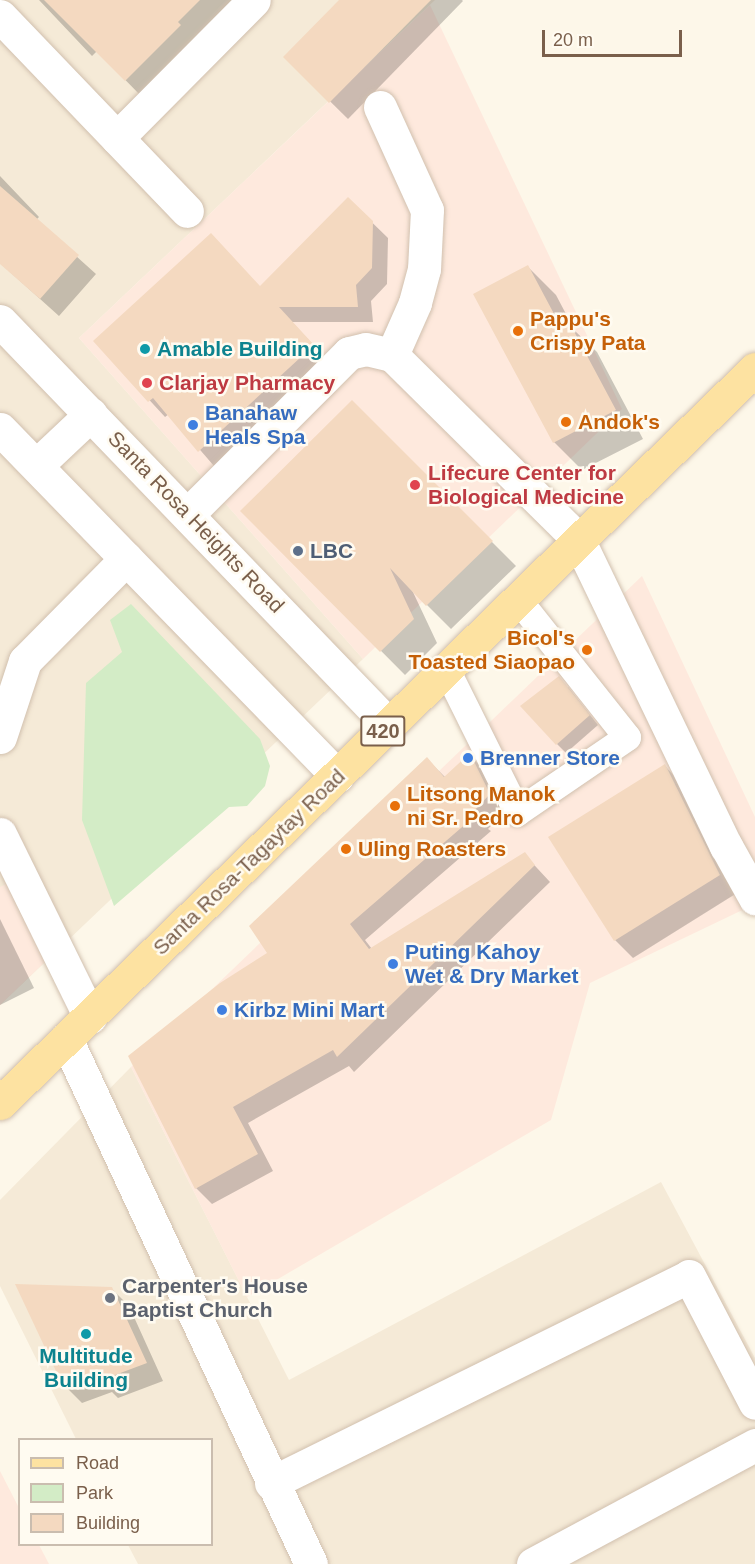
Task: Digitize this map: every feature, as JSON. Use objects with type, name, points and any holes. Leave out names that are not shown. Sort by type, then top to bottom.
[{"type":"main road","name":"Santa Rosa-Tagaytay Road","points":[[0,1103],[755,369]]},
{"type":"street","points":[[117,138],[254,0]]},
{"type":"street","points":[[0,16],[187,211]]},
{"type":"street","points":[[380,107],[427,210],[424,269],[416,303],[392,355]]},
{"type":"street","name":"Santa Rosa Heights Road","points":[[1,323],[189,513],[389,725]]},
{"type":"street","points":[[189,513],[349,353],[366,349],[392,355],[578,539],[755,898]]},
{"type":"street","points":[[37,465],[91,414]]},
{"type":"street","points":[[0,429],[337,776]]},
{"type":"street","points":[[0,737],[25,661],[126,559]]},
{"type":"street","points":[[0,834],[90,1017]]},
{"type":"street","points":[[66,1039],[271,1483],[311,1564]]},
{"type":"street","points":[[271,1483],[689,1276],[755,1402]]},
{"type":"street","points":[[533,1564],[755,1445]]},
{"type":"lane","points":[[446,669],[517,812],[627,737],[517,598]]},
{"type":"shaded area","points":[[0,0],[435,0],[79,338],[363,659],[0,1005]]},
{"type":"shaded area","points":[[430,5],[622,409],[363,659],[79,338]]},
{"type":"shaded area","points":[[642,576],[755,817],[755,904],[590,983],[551,1120],[247,1297],[131,1067]]},
{"type":"shaded area","points":[[12,881],[50,957],[0,1005],[0,887]]},
{"type":"shaded area","points":[[131,1067],[289,1380],[661,1182],[755,1358],[755,1564],[138,1564],[129,1546],[213,1546],[213,1438],[76,1438],[0,1286],[0,1200]]},
{"type":"shaded area","points":[[0,1471],[18,1506],[18,1546],[40,1546],[49,1564],[0,1564]]},
{"type":"green space","points":[[131,604],[260,739],[270,766],[265,786],[247,806],[229,807],[114,906],[82,820],[86,683],[122,652],[110,620]]},
{"type":"building","points":[[44,0],[200,0],[178,22],[181,25],[125,81]]},
{"type":"building","points":[[339,0],[431,0],[329,103],[283,57]]},
{"type":"building","points":[[0,186],[79,255],[40,299],[0,264]]},
{"type":"building","points":[[348,197],[373,221],[372,268],[356,285],[358,307],[279,307],[314,345],[198,452],[153,398],[148,402],[93,341],[211,233],[260,286]]},
{"type":"building","points":[[528,265],[561,327],[569,322],[616,410],[553,443],[473,294]]},
{"type":"building","points":[[352,400],[493,541],[426,606],[390,568],[414,619],[380,652],[240,511]]},
{"type":"building","points":[[559,676],[590,715],[556,745],[520,706]]},
{"type":"building","points":[[470,753],[490,794],[473,812],[476,815],[350,924],[369,949],[525,852],[535,865],[337,1057],[333,1050],[233,1107],[258,1154],[195,1189],[128,1056],[220,983],[267,953],[249,926],[427,757],[444,777]]},
{"type":"building","points":[[665,764],[720,875],[614,941],[548,837]]},
{"type":"building","name":"Multitude Building","points":[[15,1284],[112,1287],[147,1363],[99,1381],[96,1374],[63,1386]]},
{"type":"place","name":"Pappu's Crispy Pata","points":[[518,331]]},
{"type":"place","name":"Amable Building","points":[[145,349]]},
{"type":"place","name":"Clarjay Pharmacy","points":[[147,383]]},
{"type":"place","name":"Andok's","points":[[566,422]]},
{"type":"place","name":"Banahaw Heals Spa","points":[[193,425]]},
{"type":"place","name":"Lifecure Center for Biological Medicine","points":[[415,485]]},
{"type":"place","name":"LBC","points":[[298,551]]},
{"type":"place","name":"Bicol's Toasted Siaopao","points":[[587,650]]},
{"type":"place","name":"Brenner Store","points":[[468,758]]},
{"type":"place","name":"Litsong Manok ni Sr. Pedro","points":[[395,806]]},
{"type":"place","name":"Uling Roasters","points":[[346,849]]},
{"type":"place","name":"Puting Kahoy Wet & Dry Market","points":[[393,964]]},
{"type":"place","name":"Kirbz Mini Mart","points":[[222,1010]]},
{"type":"place","name":"Carpenter's House Baptist Church","points":[[110,1298]]},
{"type":"place","name":"Multitude Building","points":[[86,1334]]}]
